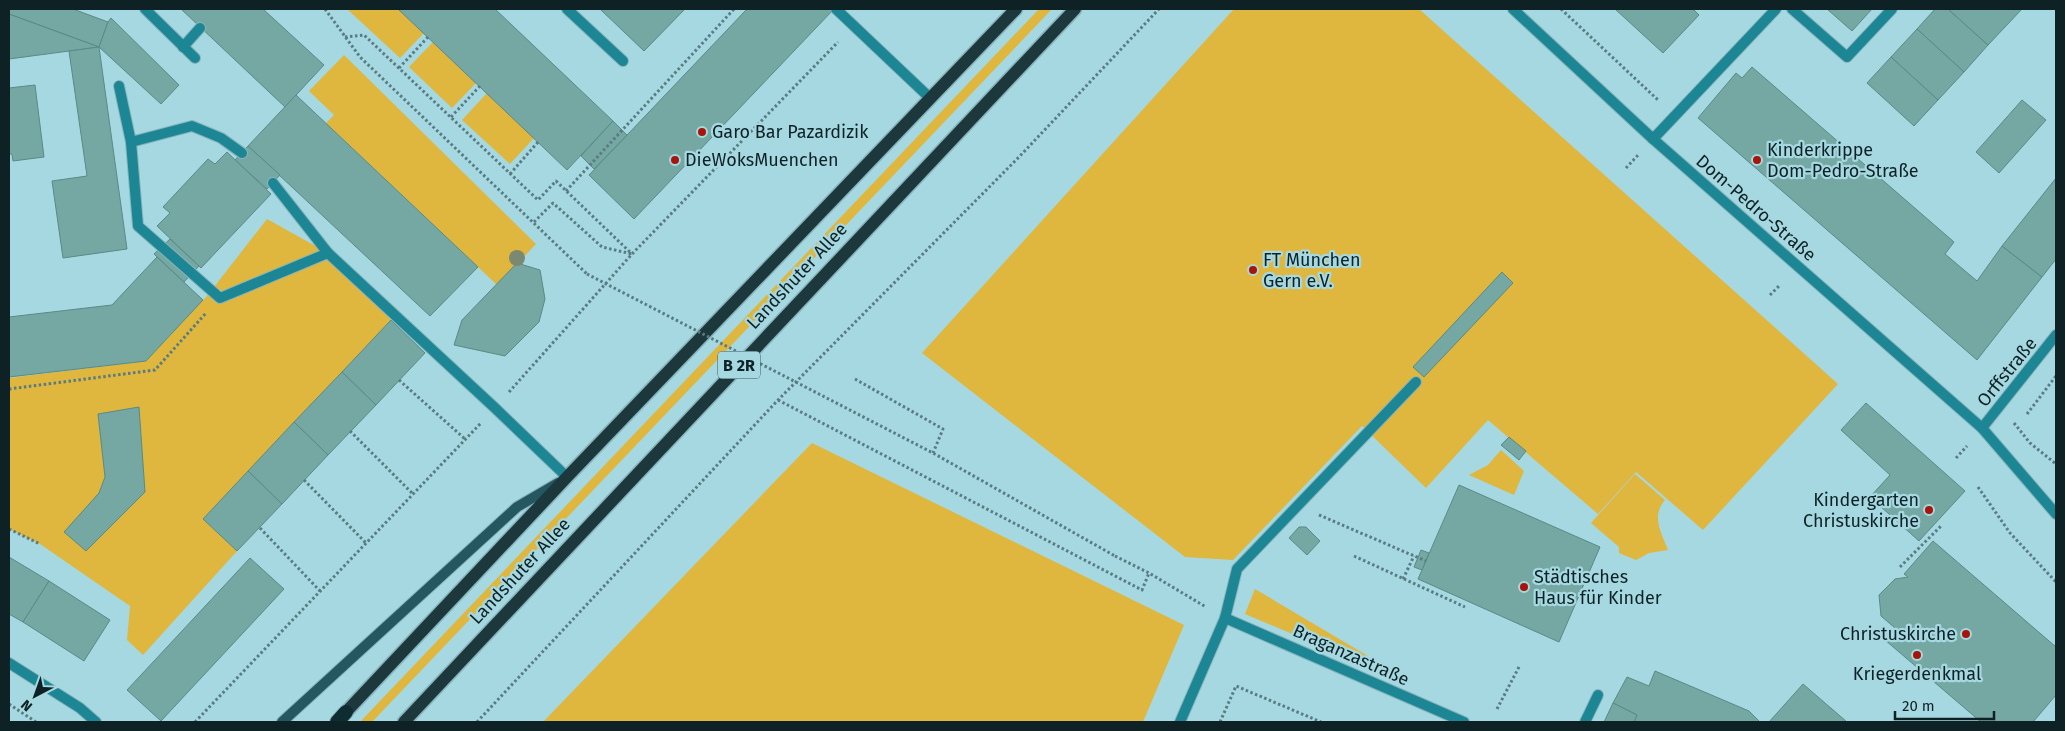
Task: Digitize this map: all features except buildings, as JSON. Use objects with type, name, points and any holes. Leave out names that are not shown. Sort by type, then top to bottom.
[{"type":"main road","name":"Landshuter Allee","points":[[341,717],[1016,9]]},
{"type":"main road","name":"Landshuter Allee","points":[[404,722],[1075,9]]},
{"type":"main road","name":"Landshuter Allee","points":[[282,722],[517,507],[567,478]]},
{"type":"street","points":[[145,9],[195,58]]},
{"type":"street","points":[[567,9],[623,61]]},
{"type":"street","points":[[836,9],[930,98]]},
{"type":"street","name":"Dom-Pedro-Straße","points":[[1513,9],[1653,139],[1982,428],[2056,514]]},
{"type":"street","points":[[1653,139],[1776,9]]},
{"type":"street","points":[[1792,9],[1847,57],[1892,9]]},
{"type":"street","points":[[183,46],[200,28]]},
{"type":"street","points":[[119,86],[131,142],[138,226],[220,298],[328,252]]},
{"type":"street","points":[[131,142],[192,126],[221,138],[242,153]]},
{"type":"street","points":[[273,183],[328,252],[567,478]]},
{"type":"street","name":"Orffstraße","points":[[1982,428],[2056,335]]},
{"type":"street","points":[[1180,722],[1225,618],[1237,569],[1416,382]]},
{"type":"street","name":"Braganzastraße","points":[[1225,618],[1464,722]]},
{"type":"street","points":[[9,663],[80,708],[96,722]]},
{"type":"street","points":[[1585,722],[1598,696]]},
{"type":"path","points":[[325,9],[360,57],[587,274],[933,452],[1225,618]]},
{"type":"path","points":[[566,191],[734,9]]},
{"type":"path","points":[[477,722],[778,400],[1019,157],[1160,9]]},
{"type":"path","points":[[1561,9],[1675,116]]},
{"type":"path","points":[[195,722],[495,408],[632,254],[854,25]]},
{"type":"path","points":[[345,37],[364,35],[538,200],[556,181],[632,254]]},
{"type":"path","points":[[399,68],[428,37]]},
{"type":"path","points":[[451,117],[480,86]]},
{"type":"path","points":[[510,174],[538,142]]},
{"type":"path","points":[[534,222],[553,203],[602,248],[632,254]]},
{"type":"path","points":[[1770,295],[1779,286]]},
{"type":"path","points":[[9,389],[155,370],[220,298]]},
{"type":"path","points":[[2027,414],[2056,376]]},
{"type":"path","points":[[855,378],[943,429],[933,452]]},
{"type":"path","points":[[399,380],[465,439]]},
{"type":"path","points":[[778,400],[1142,590],[1148,573]]},
{"type":"path","points":[[2000,407],[2030,443],[2056,464]]},
{"type":"path","points":[[350,432],[413,494]]},
{"type":"path","points":[[304,480],[366,542]]},
{"type":"path","points":[[1978,487],[2010,533],[2056,582]]},
{"type":"path","points":[[1298,506],[1426,561]]},
{"type":"path","points":[[1900,567],[1941,526]]},
{"type":"path","points":[[260,528],[320,591]]},
{"type":"path","points":[[9,529],[40,544]]},
{"type":"path","points":[[1354,556],[1464,606]]},
{"type":"path","points":[[1403,579],[1414,556]]},
{"type":"path","points":[[1497,709],[1520,665]]},
{"type":"path","points":[[1220,722],[1236,686],[1321,722]]},
{"type":"path","points":[[9,704],[36,722]]},
{"type":"shaded area","points":[[347,9],[398,9],[424,33],[400,58]]},
{"type":"shaded area","points":[[1039,9],[1052,9],[372,722],[360,722]]},
{"type":"shaded area","points":[[1234,9],[1419,9],[1838,384],[1703,530],[1636,472],[1598,514],[1488,420],[1426,488],[1362,426],[1233,560],[1185,557],[922,353]]},
{"type":"shaded area","points":[[433,42],[476,83],[452,108],[409,67]]},
{"type":"shaded area","points":[[344,55],[536,244],[497,285],[326,123],[334,115],[309,91]]},
{"type":"shaded area","points":[[487,93],[534,138],[510,164],[462,120]]},
{"type":"shaded area","points":[[267,219],[328,253],[391,320],[203,519],[237,551],[143,655],[127,640],[130,606],[40,544],[9,529],[9,378],[146,361],[207,296]]},
{"type":"shaded area","points":[[812,443],[1184,625],[1143,722],[543,722]]},
{"type":"shaded area","points":[[1501,450],[1524,471],[1514,495],[1469,475],[1488,465]]},
{"type":"shaded area","points":[[1635,474],[1665,500],[1661,506],[1658,518],[1660,530],[1668,550],[1649,553],[1636,560],[1619,553],[1619,547],[1591,523]]},
{"type":"shaded area","points":[[1255,589],[1368,656],[1366,665],[1245,614]]},
{"type":"place","name":"Garo Bar Pazardizik","points":[[702,132]]},
{"type":"place","name":"DieWoksMuenchen","points":[[675,160]]},
{"type":"place","name":"Kinderkrippe Dom-Pedro-Straße","points":[[1757,160]]},
{"type":"place","name":"FT München Gern e.V.","points":[[1253,270]]},
{"type":"place","name":"Kindergarten Christuskirche","points":[[1929,510]]},
{"type":"place","name":"Städtisches Haus für Kinder","points":[[1524,587]]},
{"type":"place","name":"Christuskirche","points":[[1966,634]]},
{"type":"place","name":"Kriegerdenkmal","points":[[1917,655]]}]
